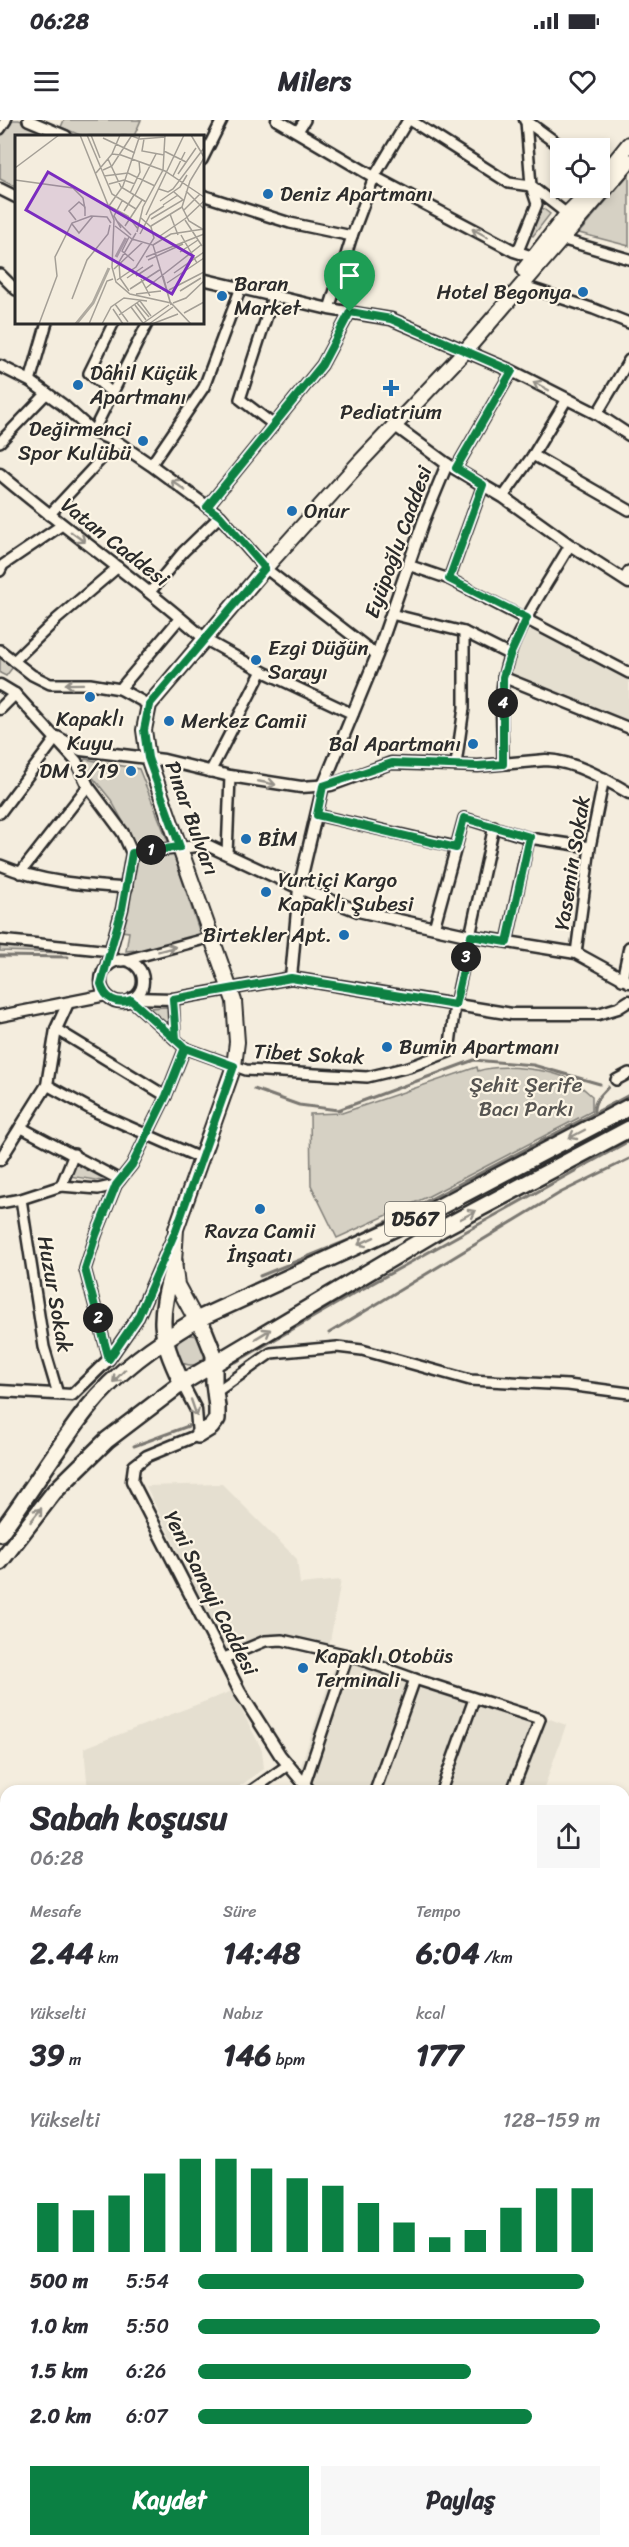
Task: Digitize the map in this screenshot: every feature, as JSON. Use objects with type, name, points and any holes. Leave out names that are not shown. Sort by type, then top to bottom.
[{"type":"highway","name":"D567","points":[[0,1532],[88,1408],[126,1369],[165,1339],[196,1320],[424,1215],[629,1107]]},
{"type":"highway","name":"D567","points":[[0,1562],[61,1485],[107,1440],[182,1383],[441,1229],[629,1129]]},
{"type":"highway","points":[[174,1262],[162,1312],[165,1339],[182,1383]]},
{"type":"highway","points":[[196,1320],[211,1343],[214,1355],[217,1419],[211,1427],[198,1436]]},
{"type":"main road","points":[[610,167],[629,144]]},
{"type":"main road","points":[[149,705],[265,568],[394,425],[466,350],[629,161]]},
{"type":"main road","points":[[466,350],[533,257],[583,198]]},
{"type":"main road","name":"Pınar Bulvarı","points":[[149,705],[144,730],[148,758],[231,990],[237,1042],[234,1066],[222,1105],[200,1158],[176,1230],[174,1262],[177,1285],[196,1320]]},
{"type":"street","points":[[0,129],[6,120]]},
{"type":"street","points":[[28,120],[63,135]]},
{"type":"street","points":[[53,131],[57,120]]},
{"type":"street","points":[[204,156],[222,120]]},
{"type":"street","points":[[277,120],[374,177],[533,257]]},
{"type":"street","points":[[298,131],[304,120]]},
{"type":"street","points":[[329,309],[374,177],[409,120],[509,183],[531,186],[567,214]]},
{"type":"street","points":[[518,251],[537,204],[531,186],[526,120]]},
{"type":"street","points":[[526,120],[550,138]]},
{"type":"street","points":[[0,189],[15,196]]},
{"type":"street","points":[[204,196],[290,223],[352,236]]},
{"type":"street","points":[[561,239],[629,259]]},
{"type":"street","points":[[0,274],[15,289]]},
{"type":"street","points":[[204,280],[240,290],[329,309],[391,319],[512,371],[597,414],[629,435]]},
{"type":"street","points":[[521,285],[629,322]]},
{"type":"street","points":[[151,465],[204,387],[240,290]]},
{"type":"street","points":[[273,297],[240,399],[274,425]]},
{"type":"street","points":[[207,507],[322,365],[350,312]]},
{"type":"street","points":[[30,381],[46,324]]},
{"type":"street","points":[[112,393],[89,373],[113,324]]},
{"type":"street","points":[[93,432],[146,324]]},
{"type":"street","points":[[597,414],[629,360]]},
{"type":"street","points":[[0,366],[30,381],[93,432],[117,442],[220,516],[265,568],[377,655]]},
{"type":"street","points":[[452,466],[512,371]]},
{"type":"street","points":[[0,442],[47,393]]},
{"type":"street","points":[[503,497],[533,455],[567,399]]},
{"type":"street","points":[[394,425],[452,466],[503,497],[570,545],[627,578]]},
{"type":"street","points":[[49,515],[117,442]]},
{"type":"street","points":[[533,455],[629,510]]},
{"type":"street","name":"Eyüpoğlu Caddesi","points":[[291,978],[299,888],[323,786],[377,655],[408,565],[452,466]]},
{"type":"street","name":"Vatan Caddesi","points":[[0,474],[49,515],[150,592],[206,640]]},
{"type":"street","points":[[449,579],[483,485]]},
{"type":"street","points":[[150,592],[191,544],[220,516]]},
{"type":"street","points":[[1,566],[62,525]]},
{"type":"street","points":[[503,764],[503,677],[510,655],[527,618],[570,545]]},
{"type":"street","points":[[408,565],[449,579],[629,673]]},
{"type":"street","points":[[14,661],[57,619],[118,567]]},
{"type":"street","points":[[391,614],[464,632],[510,655]]},
{"type":"street","points":[[120,689],[180,618]]},
{"type":"street","points":[[456,765],[464,708],[464,632]]},
{"type":"street","points":[[206,640],[262,671],[353,714]]},
{"type":"street","points":[[0,650],[32,675],[50,684],[90,684],[120,689],[149,705]]},
{"type":"street","points":[[210,772],[262,671]]},
{"type":"street","points":[[503,677],[629,728]]},
{"type":"street","points":[[0,685],[15,694],[57,737],[76,761],[88,786],[112,816],[132,853],[127,888],[111,951],[101,978],[106,995],[118,1002],[132,999],[173,999],[291,978],[512,1014],[598,1014],[629,1002]]},
{"type":"street","points":[[0,710],[15,694]]},
{"type":"street","points":[[57,737],[81,750],[148,758],[285,786],[323,786],[392,763],[456,765],[555,760],[604,778],[629,793]]},
{"type":"street","points":[[0,813],[57,737]]},
{"type":"street","points":[[226,854],[230,776]]},
{"type":"street","name":"Yasemin Sokak","points":[[576,953],[590,847],[604,778]]},
{"type":"street","points":[[20,873],[88,786]]},
{"type":"street","points":[[317,815],[456,848]]},
{"type":"street","points":[[434,927],[464,818],[530,837],[590,847]]},
{"type":"street","points":[[455,1005],[494,826]]},
{"type":"street","points":[[507,942],[530,837]]},
{"type":"street","points":[[132,853],[207,845],[299,888],[358,911],[471,936],[576,953],[626,981],[629,947]]},
{"type":"street","points":[[0,865],[20,873],[69,884],[127,888]]},
{"type":"street","points":[[106,967],[212,937]]},
{"type":"street","points":[[0,940],[111,951]]},
{"type":"street","points":[[122,961],[135,965],[142,977],[140,990],[132,999]]},
{"type":"street","points":[[0,1016],[106,995]]},
{"type":"street","points":[[109,1359],[85,1269],[96,1235],[118,1183],[132,1165],[166,1096],[185,1048],[132,999]]},
{"type":"street","points":[[173,999],[176,1039]]},
{"type":"street","points":[[1,1157],[47,1085],[56,1029],[68,1004]]},
{"type":"street","name":"Tibet Sokak","points":[[185,1048],[246,1070],[366,1077],[409,1067],[449,1052],[455,1005]]},
{"type":"street","points":[[56,1029],[166,1096]]},
{"type":"street","points":[[616,1080],[629,1073]]},
{"type":"street","points":[[47,1085],[99,1113],[200,1158]]},
{"type":"street","points":[[20,1127],[74,1154],[118,1183]]},
{"type":"street","points":[[61,1185],[74,1154]]},
{"type":"street","points":[[0,1203],[21,1199],[61,1185],[98,1189],[118,1183]]},
{"type":"street","name":"Huzur Sokak","points":[[21,1199],[44,1347],[58,1394]]},
{"type":"street","points":[[0,1391],[72,1395],[109,1359],[138,1317],[176,1230]]},
{"type":"street","points":[[216,1392],[271,1353],[337,1347],[362,1350],[470,1380],[568,1385],[629,1393]]},
{"type":"street","points":[[182,1383],[196,1410],[198,1436]]},
{"type":"street","name":"Yeni Sanayi Caddesi","points":[[198,1436],[141,1459],[134,1466],[132,1481],[240,1692],[288,1765],[305,1785]]},
{"type":"street","points":[[222,1659],[265,1641],[282,1640],[348,1655],[474,1699],[540,1719],[514,1785]]},
{"type":"street","points":[[308,1785],[348,1655]]},
{"type":"street","points":[[377,1785],[415,1679]]},
{"type":"street","points":[[443,1785],[474,1699]]},
{"type":"street","points":[[260,1785],[288,1765]]},
{"type":"shaded area","points":[[530,627],[629,680],[629,723],[507,674]]},
{"type":"shaded area","points":[[222,1484],[297,1559],[300,1584],[341,1580],[329,1647],[279,1635],[225,1649],[146,1486]]},
{"type":"shaded area","points":[[340,1650],[471,1690],[566,1725],[545,1785],[315,1785],[299,1771]]},
{"type":"shaded area","points":[[232,1691],[262,1750],[264,1769],[241,1785],[87,1785],[84,1748]]},
{"type":"green space","points":[[11,120],[19,120],[54,135],[15,135],[15,186],[0,179],[0,136]]},
{"type":"green space","points":[[64,120],[141,120],[134,135],[80,135],[61,127]]},
{"type":"green space","points":[[629,174],[629,246],[579,233]]},
{"type":"green space","points":[[541,207],[550,214],[533,236],[529,233]]},
{"type":"green space","points":[[0,658],[13,667],[6,676],[0,673]]},
{"type":"green space","points":[[85,759],[139,769],[169,844],[137,847],[111,800],[82,764]]},
{"type":"green space","points":[[173,853],[201,936],[149,949],[126,951],[129,932],[121,931],[138,855]]},
{"type":"green space","points":[[0,941],[68,949],[68,953],[0,951]]},
{"type":"green space","points":[[166,1007],[170,1010],[170,1030],[147,1010]]},
{"type":"green space","name":"Şehit Şerife Bacı Parkı","points":[[477,1067],[478,1071],[512,1067],[526,1068],[564,1077],[575,1082],[592,1096],[592,1111],[427,1197],[337,1238],[311,1185],[310,1114],[342,1113]]},
{"type":"green space","points":[[74,1160],[100,1174],[104,1179],[102,1181],[69,1176]]},
{"type":"green space","points":[[191,1335],[201,1340],[206,1350],[201,1360],[191,1365],[181,1360],[176,1350],[181,1340]]},
{"type":"waterway","points":[[0,956],[68,957]]},
{"type":"waterway","points":[[254,1089],[299,1105],[338,1110],[474,1060],[533,1065],[600,1084]]},
{"type":"waterway","points":[[594,1114],[596,1102],[608,1087]]},
{"type":"waterway","points":[[260,1276],[349,1240],[398,1216],[629,1095]]},
{"type":"waterway","points":[[471,1202],[629,1118]]},
{"type":"waterway","points":[[236,1362],[355,1293],[629,1141]]},
{"type":"waterway","points":[[329,1333],[560,1193],[629,1159]]},
{"type":"waterway","points":[[134,1446],[191,1425]]},
{"type":"place","name":"Deniz Apartmanı","points":[[268,194]]},
{"type":"place","name":"Hotel Begonya","points":[[583,292]]},
{"type":"place","name":"Baran Market","points":[[222,296]]},
{"type":"place","name":"Dâhil Küçük Apartmanı","points":[[78,385]]},
{"type":"place","name":"Pediatrium","points":[[391,388]]},
{"type":"place","name":"Değirmenci Spor Kulübü","points":[[143,441]]},
{"type":"place","name":"Onur","points":[[292,511]]},
{"type":"place","name":"Ezgi Düğün Sarayı","points":[[256,660]]},
{"type":"place","name":"Kapaklı Kuyu","points":[[90,697]]},
{"type":"place","name":"Merkez Camii","points":[[169,721]]},
{"type":"place","name":"Bal Apartmanı","points":[[473,744]]},
{"type":"place","name":"DM 3/19","points":[[131,771]]},
{"type":"place","name":"BİM","points":[[246,839]]},
{"type":"place","name":"Yurtiçi Kargo Kapaklı Şubesi","points":[[266,892]]},
{"type":"place","name":"Birtekler Apt.","points":[[344,935]]},
{"type":"place","name":"Bumin Apartmanı","points":[[387,1047]]},
{"type":"place","name":"Ravza Camii İnşaatı","points":[[260,1209]]},
{"type":"place","name":"Kapaklı Otobüs Terminali","points":[[303,1668]]},
{"type":"route","points":[[350,312],[322,365],[207,507],[220,516],[265,568],[149,705],[144,730],[148,758],[180,847],[132,853],[122,909],[101,984],[111,1000],[118,1002],[131,1000],[185,1048],[234,1066],[176,1230],[138,1317],[109,1359],[85,1269],[116,1185],[132,1165],[166,1096],[185,1048],[176,1039],[173,999],[291,978],[455,1005],[471,936],[507,942],[530,837],[464,818],[456,848],[317,815],[323,786],[392,763],[478,766],[503,764],[503,677],[510,655],[527,618],[449,579],[483,485],[456,468],[512,371],[391,319],[350,312]]}]
